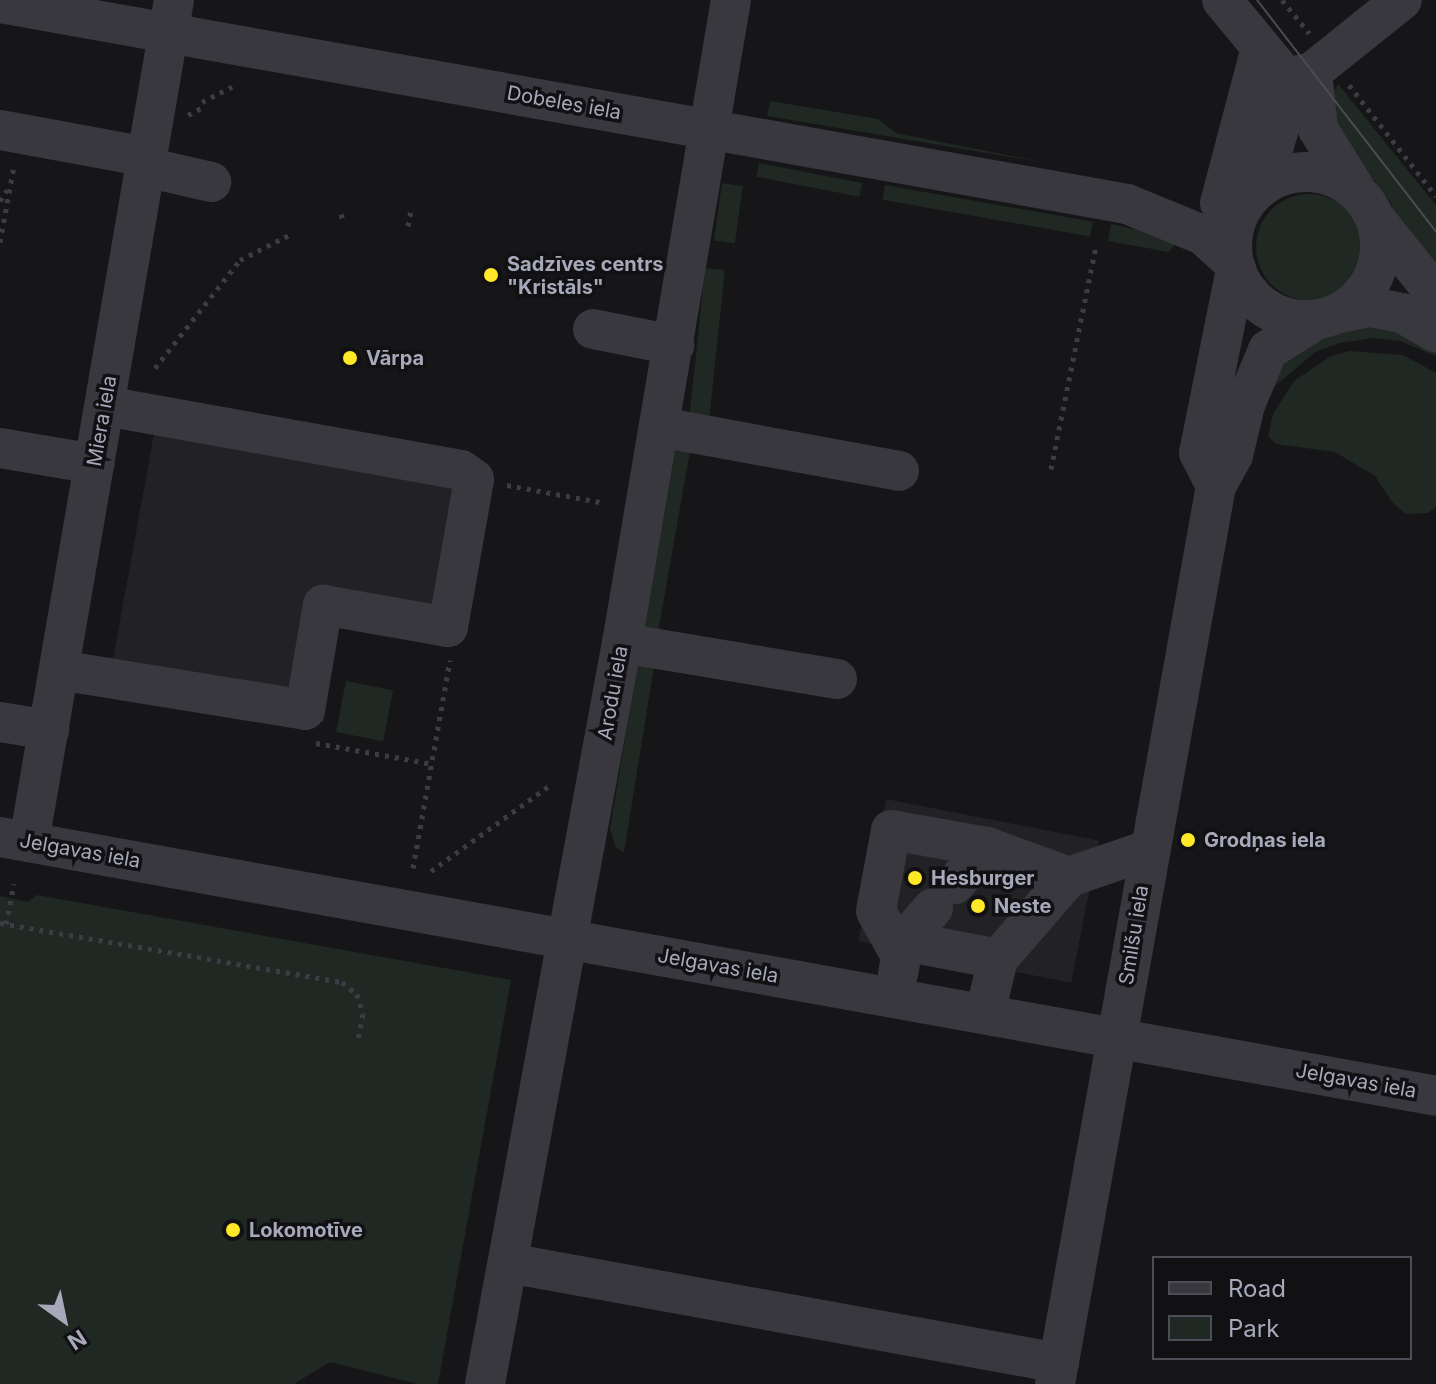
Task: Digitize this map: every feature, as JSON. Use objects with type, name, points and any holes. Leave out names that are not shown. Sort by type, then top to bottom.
[{"type":"street","name":"Arodu iela","points":[[485,1384],[622,643],[731,0]]},
{"type":"street","points":[[1222,0],[1261,48],[1315,68]]},
{"type":"street","points":[[1244,195],[1278,144],[1315,68],[1402,0]]},
{"type":"street","name":"Dobeles iela","points":[[0,3],[171,16],[711,131],[1127,204]]},
{"type":"street","name":"Miera iela","points":[[15,840],[49,730],[171,16]]},
{"type":"street","points":[[1216,486],[1199,453],[1235,266],[1234,225],[1244,195],[1261,48]]},
{"type":"street","points":[[1315,68],[1318,129],[1366,205],[1436,295]]},
{"type":"street","points":[[10,132],[146,162],[211,182]]},
{"type":"street","points":[[1127,204],[1169,198],[1244,195],[1285,174],[1310,171],[1334,176],[1366,205],[1381,242],[1371,284],[1326,317]]},
{"type":"street","points":[[1127,204],[1203,235],[1235,266],[1248,293],[1267,310],[1326,317],[1371,307],[1402,313],[1436,333]]},
{"type":"street","name":"Smilšu iela","points":[[1057,1374],[1148,850],[1216,486],[1233,455],[1245,405],[1268,350],[1326,317]]},
{"type":"street","points":[[593,329],[674,345]]},
{"type":"street","points":[[59,670],[305,710],[323,605],[448,627],[474,479],[461,470],[105,406]]},
{"type":"street","points":[[660,427],[899,471]]},
{"type":"street","points":[[0,448],[95,464]]},
{"type":"street","points":[[622,643],[837,679]]},
{"type":"street","points":[[0,722],[49,730]]},
{"type":"street","points":[[998,959],[903,949],[876,911],[891,830],[987,847],[1069,877]]},
{"type":"street","name":"Jelgavas iela","points":[[15,840],[1436,1096]]},
{"type":"street","points":[[895,998],[903,949],[987,847]]},
{"type":"street","points":[[985,1013],[998,959],[1069,877],[1148,850]]},
{"type":"street","points":[[508,1263],[1057,1374]]},
{"type":"path","points":[[1282,0],[1315,68],[1436,196]]},
{"type":"path","points":[[202,102],[232,87]]},
{"type":"path","points":[[0,242],[10,186],[10,132]]},
{"type":"path","points":[[0,201],[10,186]]},
{"type":"path","points":[[408,226],[411,211]]},
{"type":"path","points":[[341,214],[344,224]]},
{"type":"path","points":[[155,368],[240,260],[289,235]]},
{"type":"path","points":[[1051,469],[1096,245]]},
{"type":"path","points":[[474,479],[605,503]]},
{"type":"path","points":[[413,868],[453,639],[448,627]]},
{"type":"path","points":[[431,871],[553,783]]},
{"type":"path","points":[[14,884],[3,924],[342,982],[357,994],[363,1014],[358,1040]]},
{"type":"shaded area","points":[[155,428],[486,488],[457,641],[339,621],[324,722],[108,687]]},
{"type":"shaded area","points":[[886,799],[1099,840],[1071,983],[858,941]]},
{"type":"green space","points":[[1338,84],[1436,205],[1436,272],[1398,228],[1391,203],[1375,181],[1349,158],[1329,102]]},
{"type":"green space","points":[[770,101],[878,119],[896,133],[1047,163],[767,116]]},
{"type":"green space","points":[[759,163],[862,183],[859,197],[756,177]]},
{"type":"green space","points":[[722,183],[743,186],[735,243],[714,240]]},
{"type":"green space","points":[[885,185],[1093,222],[1090,236],[882,200]]},
{"type":"green space","points":[[1309,194],[1329,198],[1346,210],[1358,227],[1362,247],[1358,267],[1346,284],[1329,296],[1309,300],[1289,296],[1272,284],[1260,267],[1256,247],[1260,227],[1272,210],[1289,198]]},
{"type":"green space","points":[[1111,224],[1180,239],[1169,252],[1108,241]]},
{"type":"green space","points":[[705,268],[725,270],[709,423],[689,421]]},
{"type":"green space","points":[[1371,318],[1436,349],[1436,356],[1400,341],[1374,338],[1339,343],[1315,352],[1275,386],[1263,388],[1272,366],[1321,337]]},
{"type":"green space","points":[[1349,351],[1403,355],[1436,373],[1436,507],[1428,513],[1406,514],[1392,502],[1375,476],[1335,452],[1276,444],[1268,436],[1273,414],[1294,381],[1331,356]]},
{"type":"green space","points":[[674,444],[691,447],[658,632],[641,629]]},
{"type":"green space","points":[[638,659],[655,661],[624,852],[616,848],[610,829]]},
{"type":"green space","points":[[346,681],[393,690],[383,741],[336,732]]},
{"type":"green space","name":"Lokomotīve","points":[[37,895],[511,980],[438,1384],[417,1384],[330,1362],[294,1384],[0,1384],[0,896],[28,902]]},
{"type":"tram line","points":[[1257,0],[1436,232]]},
{"type":"place","name":"Sadzīves centrs \"Kristāls\"","points":[[491,275]]},
{"type":"place","name":"Vārpa","points":[[350,358]]},
{"type":"place","name":"Grodņas iela","points":[[1188,840]]},
{"type":"place","name":"Hesburger","points":[[915,878]]},
{"type":"place","name":"Neste","points":[[978,906]]},
{"type":"place","name":"Lokomotīve","points":[[233,1230]]}]
